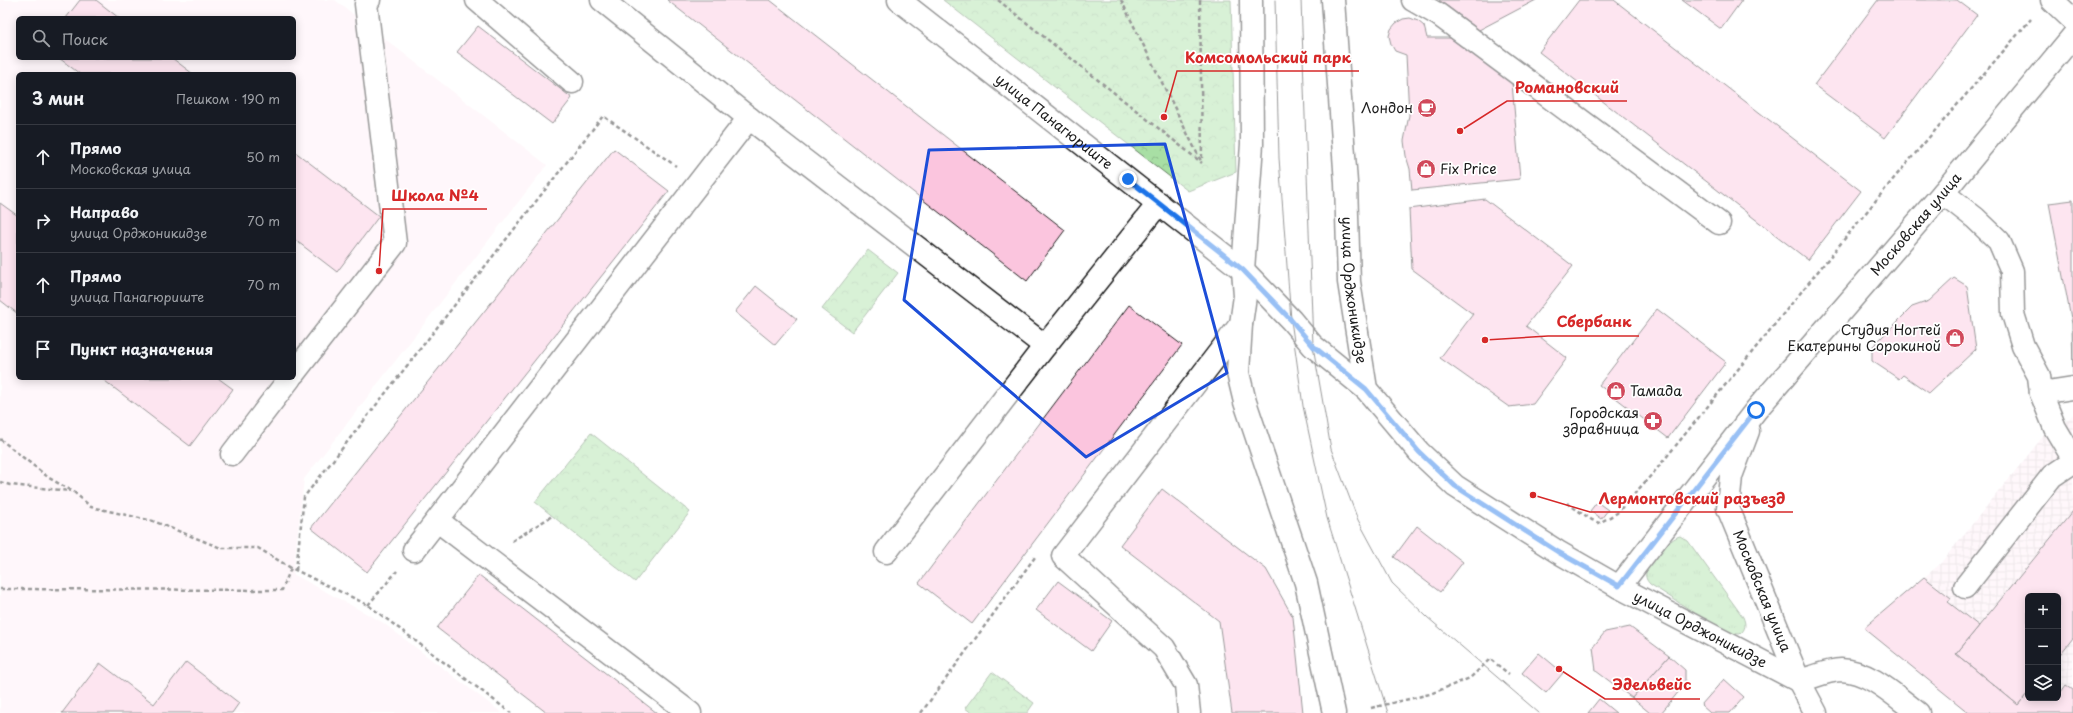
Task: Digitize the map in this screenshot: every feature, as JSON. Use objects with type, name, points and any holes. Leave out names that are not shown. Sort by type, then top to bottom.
[{"type":"street","points":[[296,370],[395,242],[366,4],[369,0]]},
{"type":"street","points":[[477,0],[572,82]]},
{"type":"street","points":[[602,0],[749,118],[1045,346]]},
{"type":"street","name":"улица Панагюриште","points":[[899,0],[1243,270],[1291,320],[1313,346],[1366,389]]},
{"type":"street","points":[[1251,0],[1252,144],[1243,270],[1245,296],[1241,324],[1238,373],[1245,402],[1306,583],[1334,713]]},
{"type":"street","name":"улица Орджоникидзе","points":[[1333,0],[1346,183],[1349,282],[1366,389],[1419,452],[1455,486],[1558,552],[1799,681]]},
{"type":"street","points":[[1413,0],[1439,15],[1719,223]]},
{"type":"street","points":[[2052,0],[2073,20]]},
{"type":"street","name":"Московская улица","points":[[1619,586],[1756,410],[1943,193],[2073,36]]},
{"type":"street","points":[[414,550],[749,118]]},
{"type":"street","points":[[1943,193],[1975,218],[1999,241],[2012,272],[2013,314],[2023,346],[2039,376],[2041,393],[2055,428],[2073,458]]},
{"type":"street","points":[[886,552],[1045,346],[1159,203]]},
{"type":"street","points":[[1189,713],[1186,685],[1164,648],[1063,556],[1241,324]]},
{"type":"street","points":[[232,454],[288,380]]},
{"type":"street","points":[[2041,393],[2073,388]]},
{"type":"street","name":"Московская улица","points":[[1756,410],[1731,476],[1728,508],[1799,681],[1816,713]]},
{"type":"street","points":[[1965,587],[2052,476],[2073,462]]},
{"type":"street","points":[[438,521],[690,713]]},
{"type":"street","points":[[1799,681],[1839,670],[1860,673],[1884,688],[1918,713]]},
{"type":"path","points":[[998,0],[1202,163]]},
{"type":"path","points":[[1121,0],[1202,163]]},
{"type":"path","points":[[1200,0],[1202,163]]},
{"type":"path","points":[[1567,503],[1592,520],[1598,522],[1604,521],[1622,508],[1655,471],[1890,183],[2031,18]]},
{"type":"path","points":[[296,570],[304,497],[604,116],[700,183]]},
{"type":"path","points":[[0,439],[49,478],[74,492],[91,507],[153,521],[221,548],[258,548],[291,568],[368,606],[511,713]]},
{"type":"path","points":[[0,482],[10,485],[74,492]]},
{"type":"path","points":[[494,564],[513,539],[552,516]]},
{"type":"path","points":[[0,589],[282,590],[291,568]]},
{"type":"path","points":[[368,606],[397,570]]},
{"type":"path","points":[[921,713],[985,625]]},
{"type":"path","points":[[1371,708],[1430,694],[1470,678],[1490,659],[1509,674]]},
{"type":"highlighted area","points":[[1165,144],[1227,373],[1086,457],[904,300],[929,150]]},
{"type":"shaded area","points":[[0,0],[335,0],[547,165],[304,479],[293,574],[382,622],[502,713],[0,713]]},
{"type":"shaded area","points":[[2073,414],[2073,713],[1969,713],[1864,628],[1940,564],[2045,434],[2066,422]]},
{"type":"green space","points":[[943,0],[1231,0],[1236,172],[1188,191]]},
{"type":"green space","points":[[868,250],[898,273],[852,332],[822,309]]},
{"type":"green space","points":[[591,433],[690,512],[635,582],[535,502]]},
{"type":"green space","points":[[1680,536],[1688,541],[1743,617],[1745,626],[1740,634],[1726,633],[1650,584],[1647,580],[1646,573],[1655,557],[1665,546]]},
{"type":"green space","points":[[992,672],[1034,703],[1027,713],[972,713],[965,708]]},
{"type":"building","points":[[80,0],[96,0],[116,16],[68,16]]},
{"type":"building","points":[[667,0],[770,0],[1065,230],[1027,281]]},
{"type":"building","points":[[1439,0],[1536,0],[1479,30]]},
{"type":"building","points":[[1579,0],[1614,0],[1861,191],[1808,260],[1539,52]]},
{"type":"building","points":[[1682,0],[1742,0],[1721,29]]},
{"type":"building","points":[[1878,0],[1957,0],[1977,15],[1885,138],[1814,85]]},
{"type":"building","points":[[1410,18],[1418,21],[1424,26],[1427,38],[1450,38],[1512,83],[1520,179],[1412,190],[1410,169],[1404,141],[1409,115],[1406,55],[1395,51],[1389,36],[1391,29],[1396,23],[1403,19]]},
{"type":"building","points":[[478,26],[572,98],[552,124],[457,52]]},
{"type":"building","points":[[62,60],[175,60],[190,72],[77,72]]},
{"type":"building","points":[[614,149],[669,191],[367,572],[311,528]]},
{"type":"building","points":[[296,153],[379,216],[337,272],[296,241]]},
{"type":"building","points":[[1485,199],[1573,266],[1526,326],[1567,358],[1533,404],[1509,407],[1440,358],[1473,314],[1412,269],[1409,209]]},
{"type":"building","points":[[2073,200],[2073,374],[2072,324],[2049,203]]},
{"type":"building","points":[[0,203],[16,215],[16,312],[0,300]]},
{"type":"building","points":[[1954,278],[1967,286],[1976,349],[1929,393],[1903,375],[1899,379],[1872,361],[1872,347],[1912,307],[1929,301]]},
{"type":"building","points":[[756,286],[797,319],[775,345],[735,312]]},
{"type":"building","points":[[1129,305],[1182,345],[972,624],[919,583]]},
{"type":"building","points":[[1657,309],[1726,362],[1668,438],[1599,385]]},
{"type":"building","points":[[104,380],[221,380],[233,389],[190,446]]},
{"type":"building","points":[[1162,489],[1266,569],[1293,617],[1303,713],[1232,713],[1219,621],[1120,545]]},
{"type":"building","points":[[1597,502],[1608,510],[1601,519],[1590,511]]},
{"type":"building","points":[[2073,511],[2073,638],[2061,653],[2061,593],[2025,593],[2025,697],[2018,705],[1956,654]]},
{"type":"building","points":[[1417,526],[1463,562],[1440,592],[1394,557]]},
{"type":"building","points":[[479,575],[657,713],[547,713],[437,628]]},
{"type":"building","points":[[1924,577],[1951,598],[1948,602],[1979,626],[1956,654],[2018,705],[2025,697],[2025,701],[2061,701],[2061,692],[2066,685],[2073,690],[2073,713],[1969,713],[1864,628]]},
{"type":"building","points":[[1058,581],[1112,621],[1091,651],[1036,610]]},
{"type":"building","points":[[1630,627],[1669,656],[1632,698],[1596,671],[1593,647],[1605,632]]},
{"type":"building","points":[[1539,653],[1563,673],[1546,693],[1522,673]]},
{"type":"building","points":[[1669,656],[1685,670],[1685,684],[1661,713],[1650,713],[1632,698]]},
{"type":"building","points":[[186,662],[239,703],[232,713],[62,713],[100,663],[154,704]]},
{"type":"building","points":[[1724,679],[1744,697],[1730,713],[1710,713],[1701,705]]},
{"type":"building","points":[[1599,699],[1616,713],[1588,713]]},
{"type":"tram line","points":[[1275,0],[1279,158],[1291,320],[1303,406],[1327,518],[1388,713]]},
{"type":"tram line","points":[[1301,0],[1313,346],[1331,449],[1358,520],[1392,583],[1427,617],[1539,713]]},
{"type":"place","name":"Лондон","points":[[1427,108]]},
{"type":"place","name":"Комсомольский парк","points":[[1164,117]]},
{"type":"place","name":"Романовский","points":[[1460,131]]},
{"type":"place","name":"Fix Price","points":[[1426,169]]},
{"type":"place","name":"Школа №4","points":[[379,271]]},
{"type":"place","name":"Студия Ногтей Екатерины Сорокиной","points":[[1955,338]]},
{"type":"place","name":"Сбербанк","points":[[1485,340]]},
{"type":"place","name":"Тамада","points":[[1616,391]]},
{"type":"place","name":"Городская здравница","points":[[1653,421]]},
{"type":"place","name":"Лермонтовский разъезд","points":[[1533,495]]},
{"type":"place","name":"Эдельвейс","points":[[1559,669]]},
{"type":"route","points":[[1128,179],[1243,270],[1291,320],[1313,346],[1366,389],[1419,452],[1455,486],[1558,552],[1619,586],[1756,410]]}]
